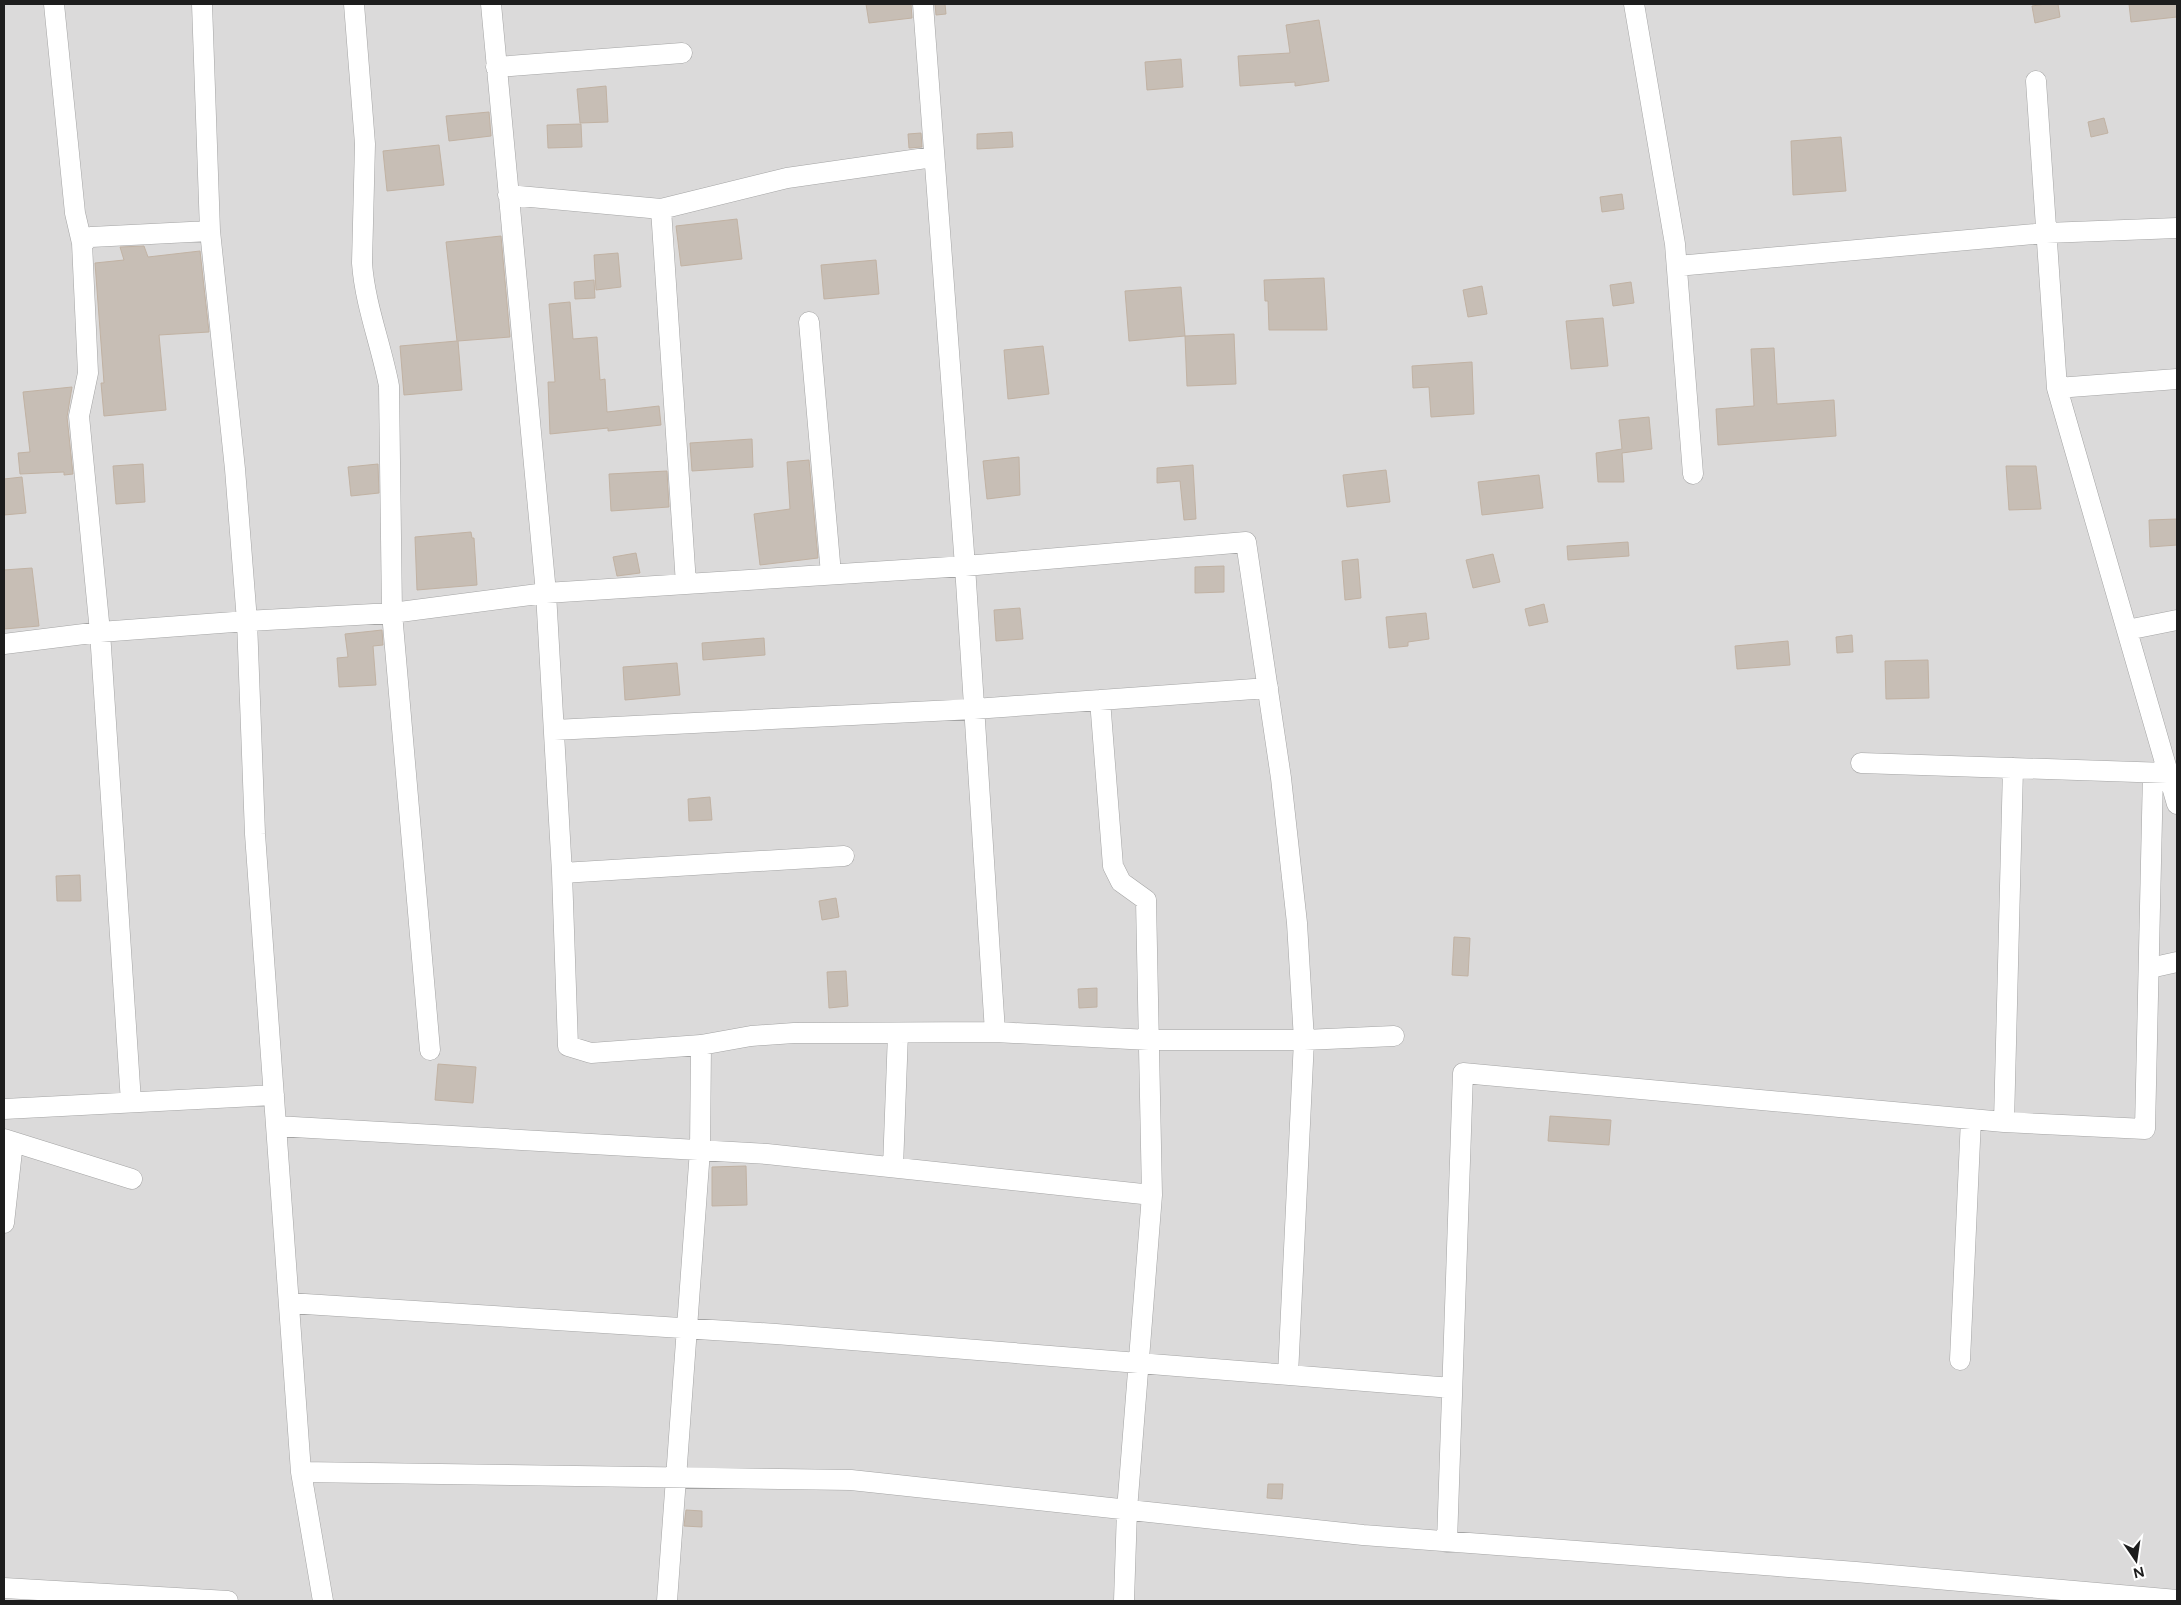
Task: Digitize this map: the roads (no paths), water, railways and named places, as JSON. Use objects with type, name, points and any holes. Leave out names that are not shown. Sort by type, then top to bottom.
[{"type":"street","points":[[54,4],[75,212],[82,243],[88,373],[79,416],[100,632],[132,1102]]},
{"type":"street","points":[[202,4],[210,231],[235,469],[247,620],[255,834],[301,1472],[323,1601]]},
{"type":"street","points":[[354,4],[365,144],[363,282],[384,357],[389,386],[392,613],[430,1050]]},
{"type":"street","points":[[491,4],[546,593],[562,873],[568,1046],[591,1053],[700,1045],[751,1036],[794,1033],[995,1032],[1149,1040],[1304,1040],[1394,1036]]},
{"type":"street","points":[[923,4],[965,566],[995,1032]]},
{"type":"street","points":[[1634,4],[1675,244],[1692,474]]},
{"type":"street","points":[[496,67],[682,53]]},
{"type":"street","points":[[2036,81],[2057,388],[2127,630],[2161,773],[2177,804]]},
{"type":"street","points":[[508,195],[662,209],[787,178],[933,157]]},
{"type":"street","points":[[662,209],[686,584]]},
{"type":"street","points":[[1677,266],[2046,233],[2177,228]]},
{"type":"street","points":[[82,243],[91,237],[210,231]]},
{"type":"street","points":[[809,322],[831,574]]},
{"type":"street","points":[[2057,388],[2177,379]]},
{"type":"street","points":[[4,644],[100,632],[247,620],[392,613],[546,593],[965,566],[1246,542],[1281,778],[1297,923],[1304,1040],[1288,1375]]},
{"type":"street","points":[[2127,630],[2177,620]]},
{"type":"street","points":[[554,730],[974,709],[1268,688]]},
{"type":"street","points":[[1100,700],[1113,866],[1121,882],[1146,900],[1152,1195],[1127,1510],[1124,1601]]},
{"type":"street","points":[[1861,763],[2161,773]]},
{"type":"street","points":[[2004,1122],[2013,768]]},
{"type":"street","points":[[1447,1542],[1463,1073],[2004,1122],[2145,1128],[2150,968],[2161,773]]},
{"type":"street","points":[[562,873],[844,856]]},
{"type":"street","points":[[2150,968],[2177,962]]},
{"type":"street","points":[[893,1167],[898,1033]]},
{"type":"street","points":[[668,1601],[675,1478],[700,1150],[700,1045]]},
{"type":"street","points":[[4,1109],[274,1095]]},
{"type":"street","points":[[1960,1360],[1971,1119]]},
{"type":"street","points":[[276,1126],[768,1154],[1152,1195]]},
{"type":"street","points":[[4,1223],[8,1140],[132,1179]]},
{"type":"street","points":[[289,1303],[686,1328],[1452,1388]]},
{"type":"street","points":[[301,1472],[851,1480],[1363,1536],[1856,1572],[2177,1600]]},
{"type":"street","points":[[4,1588],[148,1599],[228,1601]]}]
